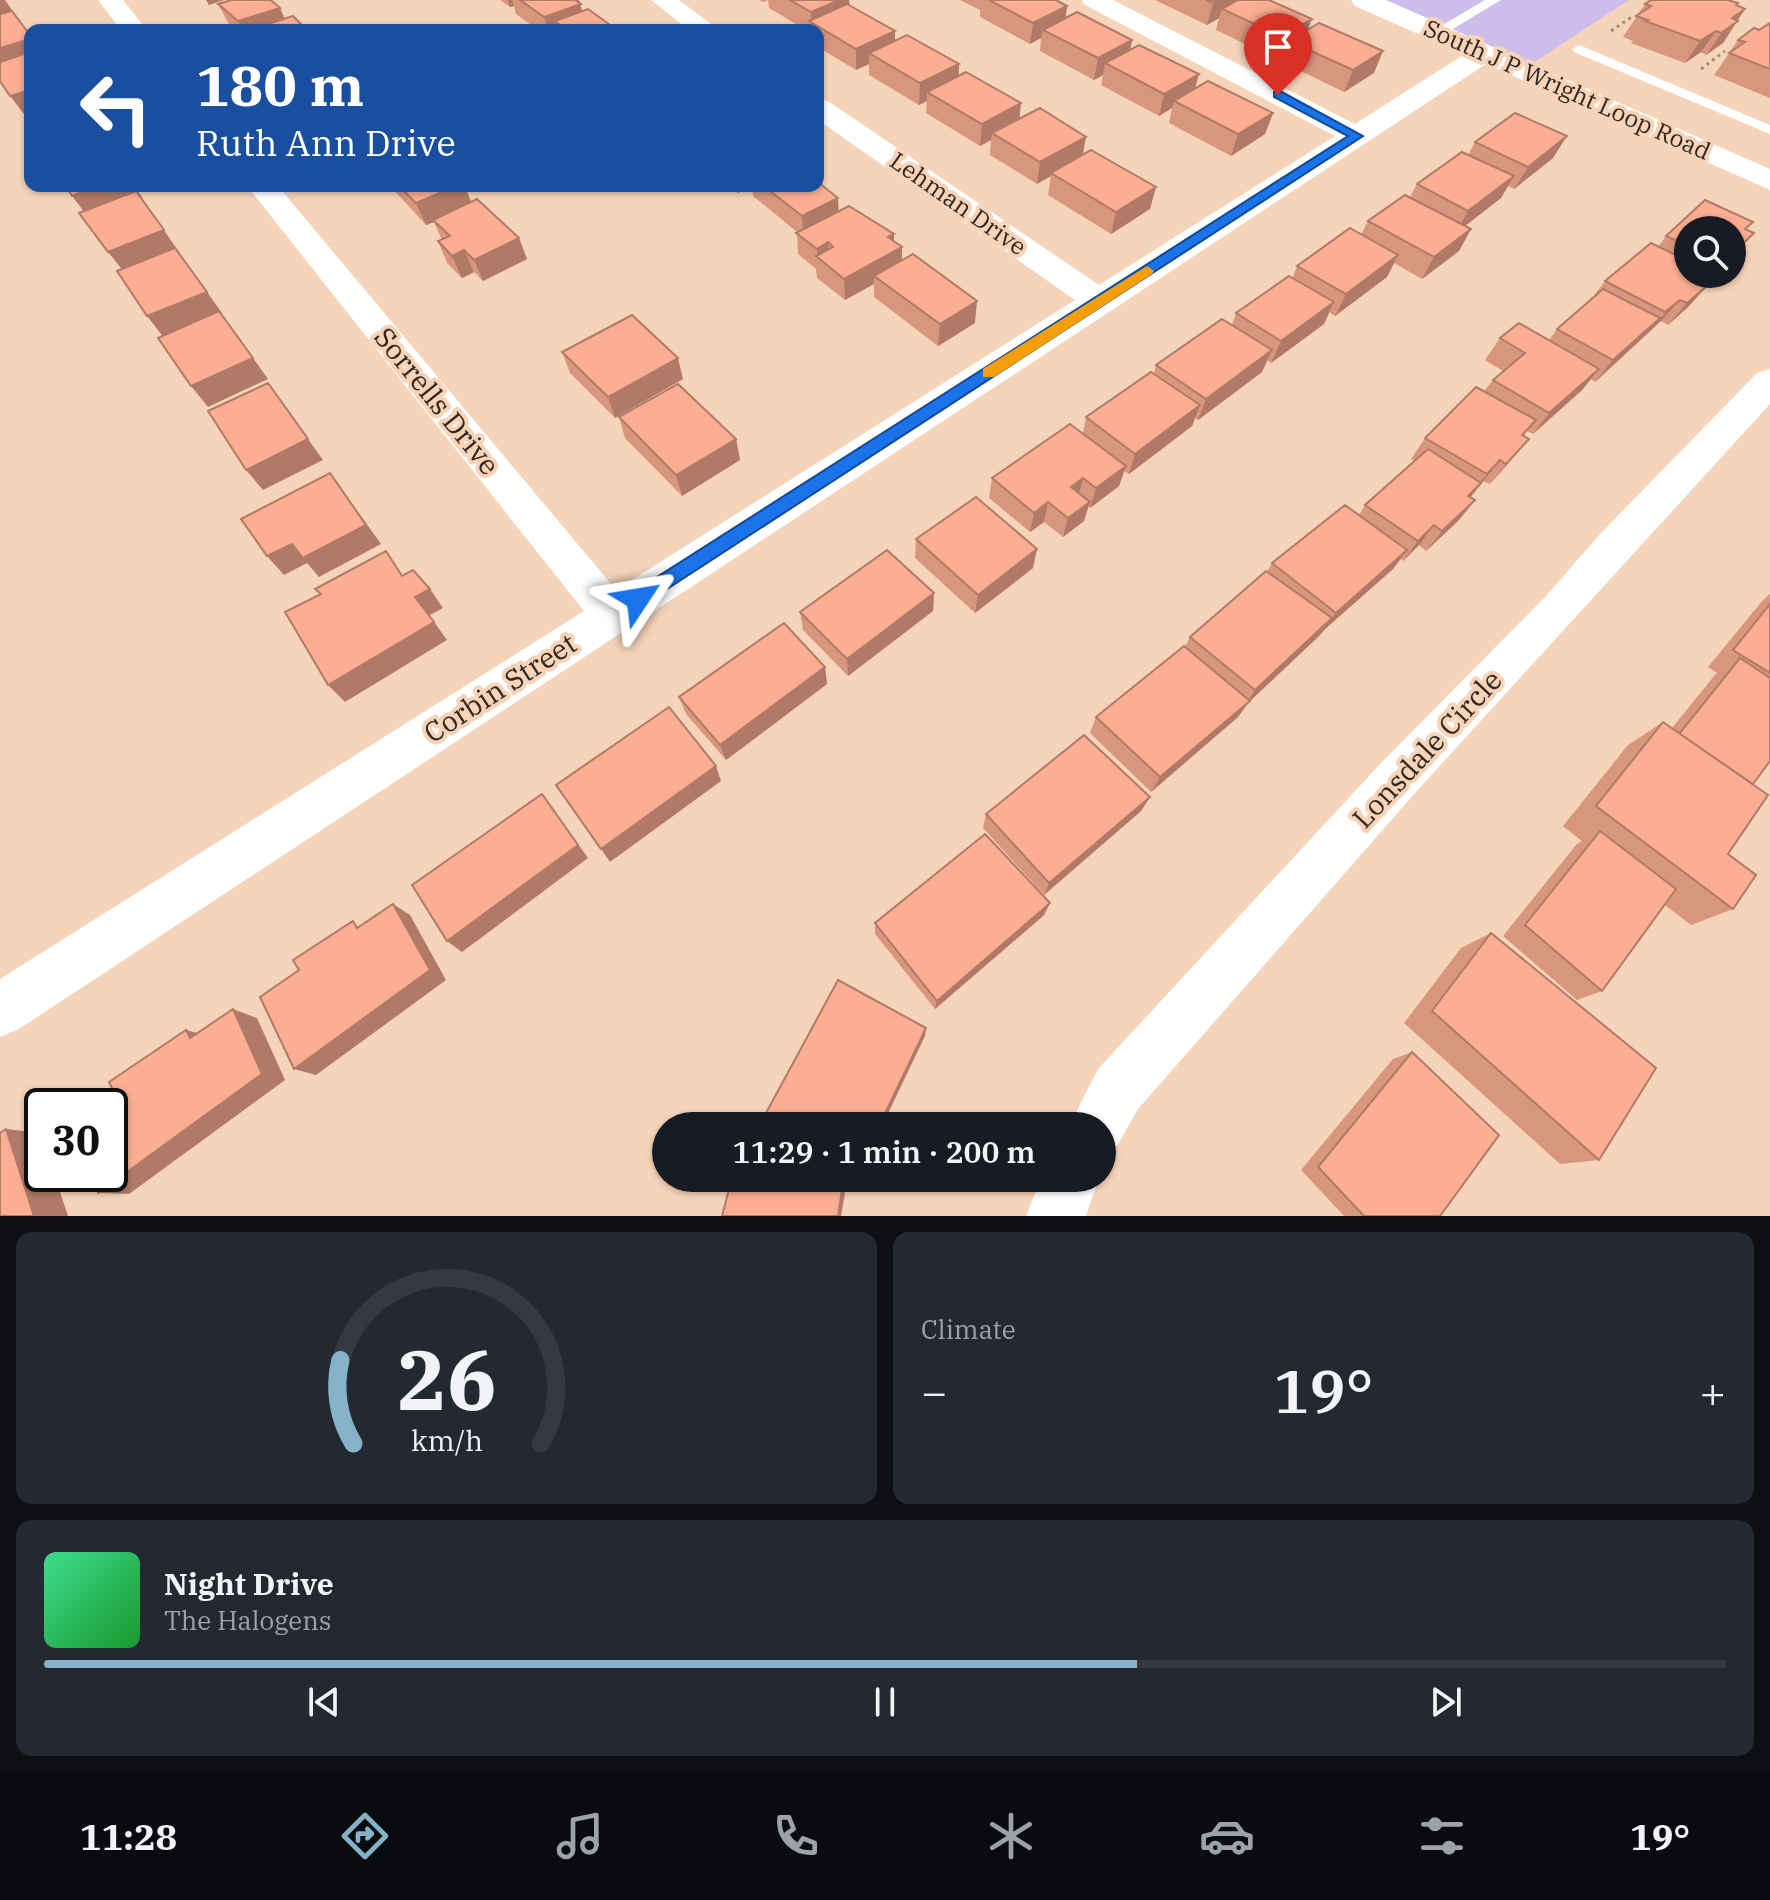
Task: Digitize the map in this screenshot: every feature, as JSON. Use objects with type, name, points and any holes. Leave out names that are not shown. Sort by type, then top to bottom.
[{"type":"main road","name":"South J P Wright Loop Road","points":[[1364,0],[1770,181]]},
{"type":"street","points":[[110,0],[129,24]]},
{"type":"street","points":[[663,0],[697,24]]},
{"type":"street","points":[[1094,0],[1357,136]]},
{"type":"street","name":"Corbin Street","points":[[0,1010],[1483,54]]},
{"type":"street","name":"Lehman Drive","points":[[824,111],[1099,301]]},
{"type":"street","name":"Sorrells Drive","points":[[267,192],[612,615]]},
{"type":"street","name":"Lonsdale Circle","points":[[1105,1112],[1118,1089],[1388,789],[1770,382]]},
{"type":"street","points":[[1056,1216],[1065,1192]]},
{"type":"lane","points":[[1436,33],[1494,0]]},
{"type":"lane","points":[[1579,49],[1770,130]]},
{"type":"path","points":[[1693,74],[1725,51]]},
{"type":"shaded area","points":[[1364,0],[1629,0],[1512,77],[1483,54]]},
{"type":"building","points":[[231,0],[271,0],[280,8],[238,21],[218,4]]},
{"type":"building","points":[[520,0],[575,0],[581,4],[544,17]]},
{"type":"building","points":[[790,0],[839,0],[811,12]]},
{"type":"building","points":[[989,0],[1056,0],[1067,6],[1033,23]]},
{"type":"building","points":[[1238,0],[1269,0],[1312,19],[1281,36],[1222,9]]},
{"type":"building","points":[[1651,0],[1728,0],[1745,9],[1732,18],[1738,21],[1721,33],[1716,31],[1700,41],[1636,16],[1651,6],[1645,4]]},
{"type":"building","points":[[847,4],[895,31],[856,49],[824,30],[824,24],[809,21]]},
{"type":"building","points":[[588,9],[609,24],[559,24],[555,21]]},
{"type":"building","points":[[12,11],[24,27],[24,41],[0,48],[0,14]]},
{"type":"building","points":[[1077,12],[1132,40],[1098,58],[1043,30]]},
{"type":"building","points":[[293,16],[301,24],[268,24]]},
{"type":"building","points":[[1319,23],[1383,51],[1353,70],[1289,41]]},
{"type":"building","points":[[1770,23],[1770,69],[1729,53],[1745,42],[1738,40],[1754,28],[1759,30]]},
{"type":"building","points":[[907,35],[959,64],[920,83],[869,53]]},
{"type":"building","points":[[1139,45],[1199,74],[1164,94],[1105,63]]},
{"type":"building","points":[[24,54],[24,92],[10,96],[0,81],[0,62]]},
{"type":"building","points":[[966,72],[1021,103],[982,124],[927,92]]},
{"type":"building","points":[[1208,81],[1273,113],[1238,134],[1174,101]]},
{"type":"building","points":[[1040,108],[1086,137],[1040,162],[992,133]]},
{"type":"building","points":[[1515,113],[1567,136],[1528,167],[1475,142]]},
{"type":"building","points":[[1091,150],[1156,187],[1116,212],[1051,173]]},
{"type":"building","points":[[1462,152],[1514,176],[1468,211],[1417,184]]},
{"type":"building","points":[[824,187],[838,198],[802,216],[772,192],[824,192]]},
{"type":"building","points":[[137,192],[164,230],[108,252],[79,213]]},
{"type":"building","points":[[405,192],[442,192],[416,203]]},
{"type":"building","points":[[1405,195],[1471,229],[1434,257],[1368,221]]},
{"type":"building","points":[[477,199],[519,238],[474,260],[464,250],[452,256],[438,241],[450,236],[433,220]]},
{"type":"building","points":[[1705,200],[1740,216],[1688,216]]},
{"type":"building","points":[[849,206],[894,234],[888,237],[902,247],[844,279],[816,256],[833,247],[828,242],[817,249],[796,233]]},
{"type":"building","points":[[1350,228],[1398,255],[1346,294],[1297,266]]},
{"type":"building","points":[[1674,229],[1674,240],[1666,236]]},
{"type":"building","points":[[1746,229],[1754,233],[1746,241]]},
{"type":"building","points":[[1651,243],[1674,254],[1674,288],[1704,288],[1687,303],[1680,300],[1665,312],[1605,281]]},
{"type":"building","points":[[175,248],[207,292],[147,316],[117,271]]},
{"type":"building","points":[[913,254],[977,301],[940,324],[874,276]]},
{"type":"building","points":[[1289,276],[1334,302],[1281,341],[1236,313]]},
{"type":"building","points":[[1603,289],[1660,318],[1613,360],[1557,329]]},
{"type":"building","points":[[219,311],[253,358],[191,386],[158,338]]},
{"type":"building","points":[[632,315],[678,358],[608,397],[562,352]]},
{"type":"building","points":[[1222,319],[1272,350],[1206,399],[1156,365]]},
{"type":"building","points":[[1519,323],[1599,369],[1549,413],[1493,380],[1525,353],[1500,338]]},
{"type":"building","points":[[1151,372],[1200,405],[1135,454],[1086,417]]},
{"type":"building","points":[[268,383],[308,439],[246,470],[208,411]]},
{"type":"building","points":[[678,384],[736,439],[676,475],[619,417]]},
{"type":"building","points":[[1476,387],[1536,420],[1522,435],[1529,439],[1506,464],[1500,460],[1487,474],[1425,438]]},
{"type":"building","points":[[1070,424],[1126,466],[1096,488],[1083,478],[1071,487],[1090,502],[1068,518],[1048,502],[1034,513],[992,478]]},
{"type":"building","points":[[1428,449],[1481,483],[1468,496],[1475,500],[1442,531],[1434,525],[1418,541],[1365,505]]},
{"type":"building","points":[[330,473],[366,525],[303,558],[292,544],[267,556],[241,519]]},
{"type":"building","points":[[976,497],[1037,549],[978,595],[916,539]]},
{"type":"building","points":[[1345,505],[1407,550],[1336,613],[1272,563]]},
{"type":"building","points":[[887,550],[934,593],[847,659],[800,612]]},
{"type":"building","points":[[386,551],[402,576],[413,570],[430,589],[415,597],[434,622],[328,685],[285,612],[321,594],[315,589]]},
{"type":"building","points":[[1266,571],[1332,618],[1255,690],[1190,637]]},
{"type":"building","points":[[1770,604],[1770,673],[1733,650]]},
{"type":"building","points":[[784,623],[825,667],[720,745],[679,697]]},
{"type":"building","points":[[1184,646],[1250,701],[1160,777],[1096,717]]},
{"type":"building","points":[[1740,658],[1770,678],[1770,761],[1753,784],[1679,734]]},
{"type":"building","points":[[669,707],[716,766],[601,849],[556,785]]},
{"type":"building","points":[[1663,722],[1768,795],[1728,854],[1756,875],[1733,909],[1596,806]]},
{"type":"building","points":[[1084,735],[1150,797],[1049,883],[986,814]]},
{"type":"building","points":[[542,794],[578,845],[447,941],[412,885]]},
{"type":"building","points":[[1600,831],[1676,889],[1602,991],[1525,925]]},
{"type":"building","points":[[985,834],[1050,903],[937,1001],[875,923]]},
{"type":"building","points":[[393,904],[430,970],[294,1069],[260,997],[299,970],[293,960],[353,921],[357,928]]},
{"type":"building","points":[[1491,933],[1656,1068],[1599,1160],[1432,1011]]},
{"type":"building","points":[[838,980],[926,1028],[886,1112],[767,1112]]},
{"type":"building","points":[[233,1009],[262,1074],[128,1171],[128,1088],[112,1088],[109,1082],[186,1030],[190,1038]]},
{"type":"building","points":[[1412,1052],[1499,1135],[1440,1216],[1364,1216],[1318,1167]]},
{"type":"building","points":[[6,1129],[34,1216],[0,1216],[0,1133]]},
{"type":"building","points":[[728,1192],[842,1192],[838,1216],[722,1216]]},
{"type":"slow traffic","points":[[988,373],[1147,271]]},
{"type":"route","points":[[638,599],[1357,136],[1278,95]]}]
